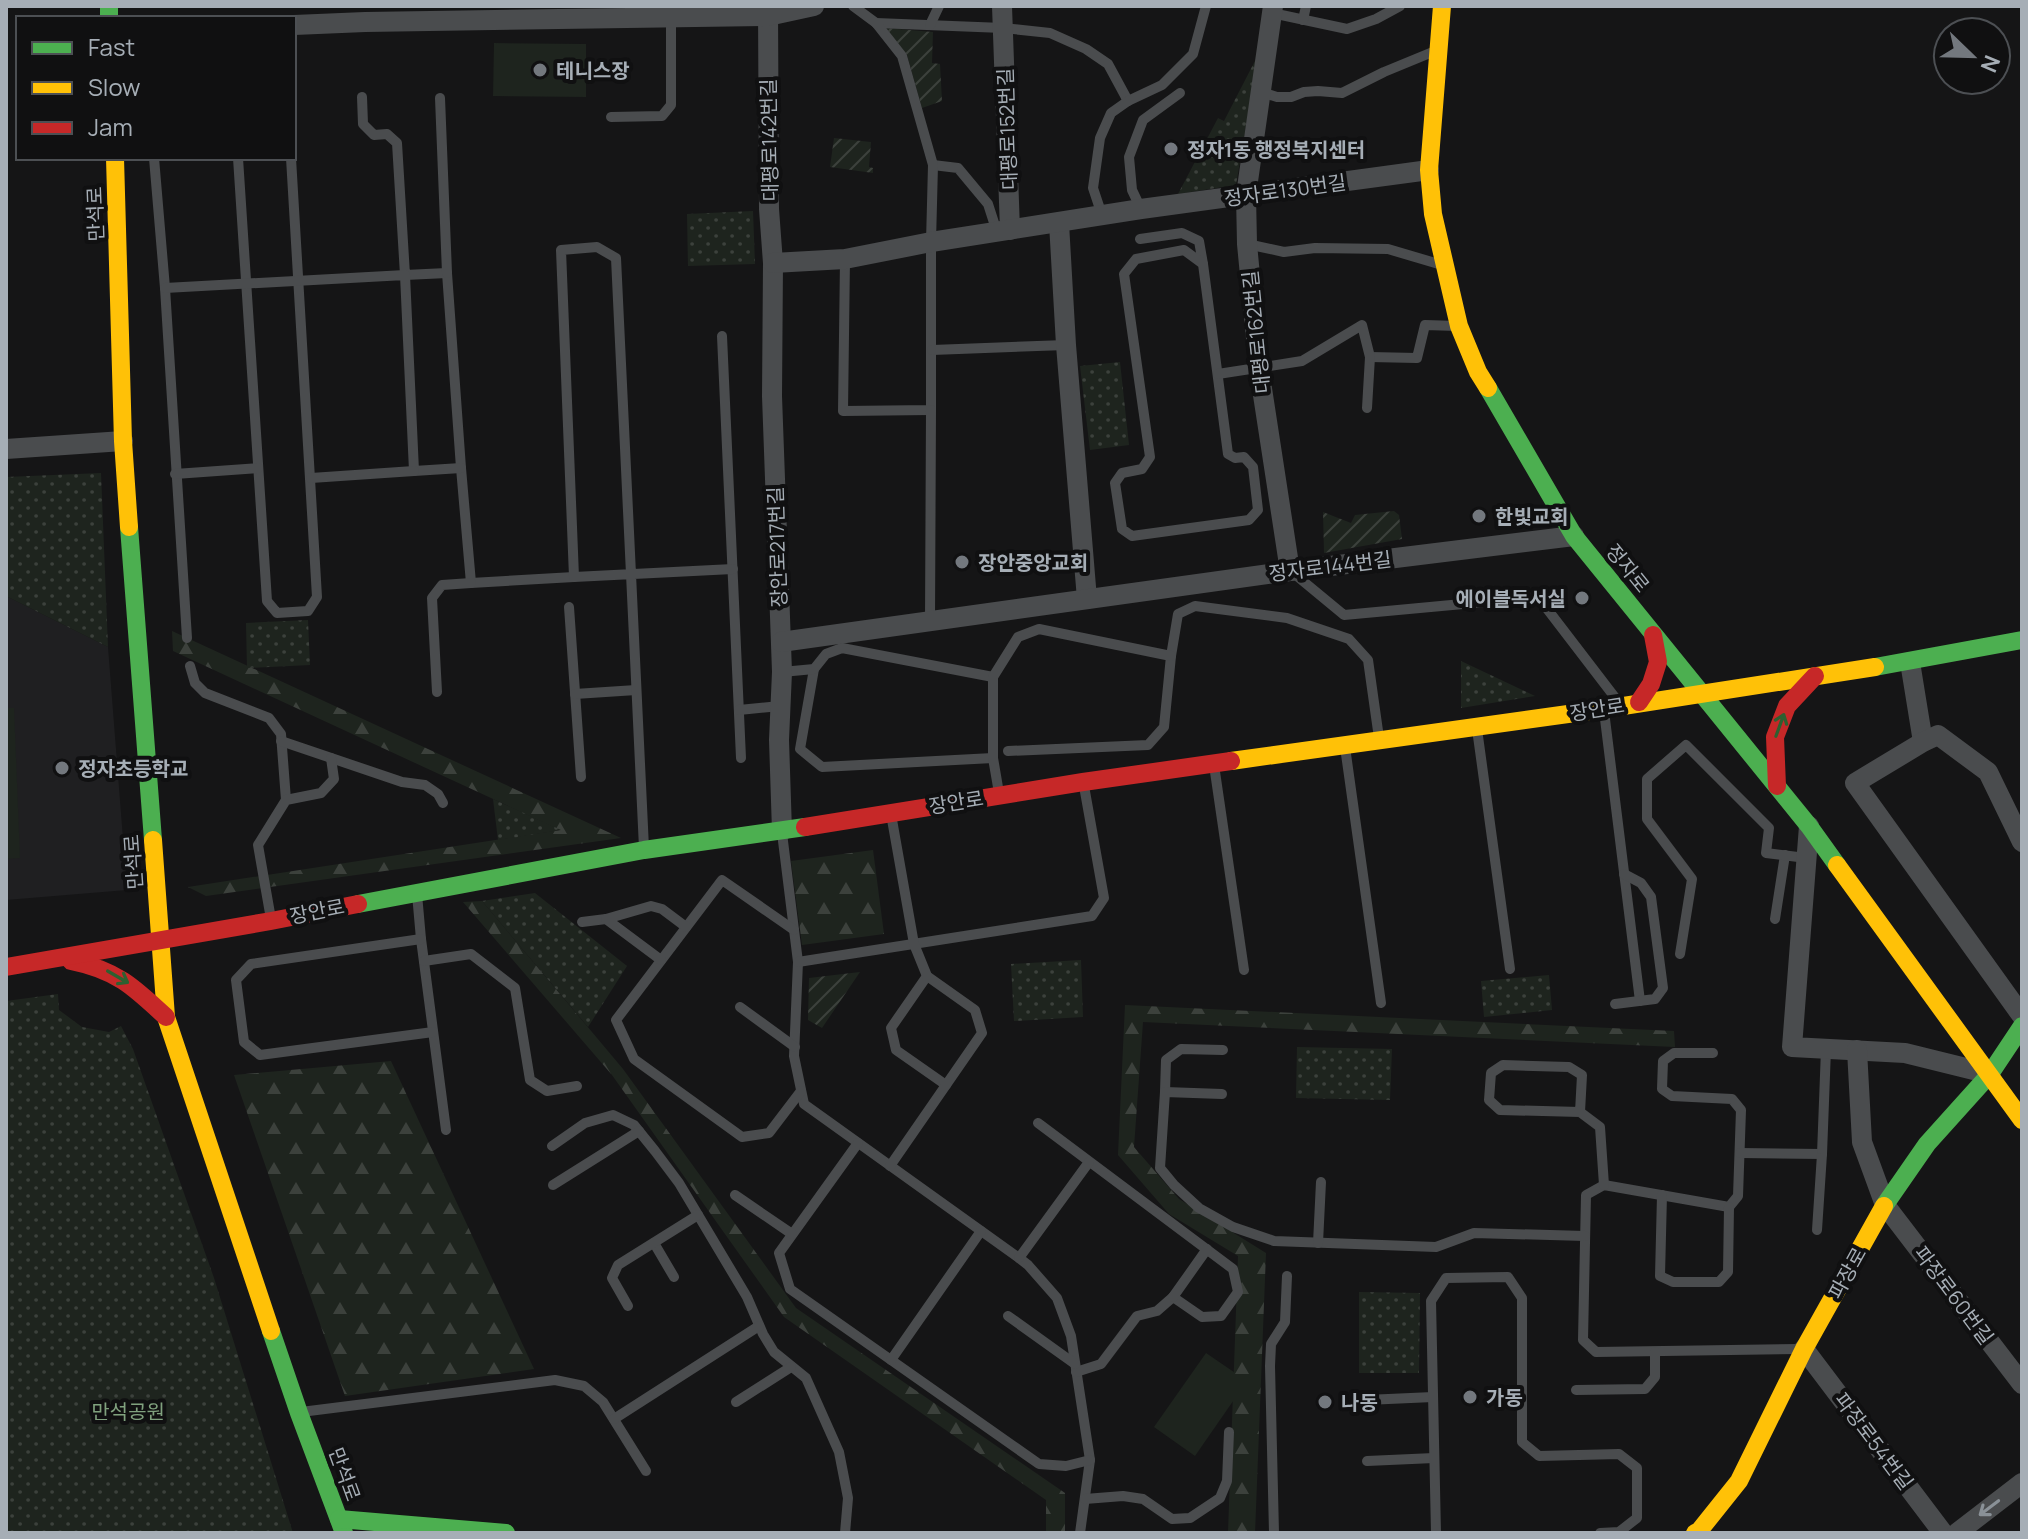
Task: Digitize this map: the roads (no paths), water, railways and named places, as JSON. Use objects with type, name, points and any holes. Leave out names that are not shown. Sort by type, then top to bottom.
[{"type":"main road","name":"정자로","points":[[1442,6],[1429,170],[1433,214],[1459,326],[1478,372],[1574,536],[1809,826],[2018,1109]]},
{"type":"main road","name":"만석로","points":[[115,160],[123,441],[166,1017],[299,1413],[342,1526]]},
{"type":"main road","points":[[1621,705],[1651,684],[1658,662],[1653,635]]},
{"type":"main road","name":"장안로","points":[[6,967],[271,921],[644,850],[1083,782],[1910,662],[2022,640]]},
{"type":"main road","points":[[1777,786],[1775,737],[1787,706],[1815,676]]},
{"type":"main road","points":[[58,959],[118,975],[166,1017]]},
{"type":"main road","name":"파장로","points":[[1695,1533],[1739,1481],[1804,1349],[1885,1205],[1927,1144],[2014,1049],[2022,1026]]},
{"type":"main road","points":[[342,1526],[506,1533]]},
{"type":"street","points":[[296,25],[366,14],[678,14],[814,6]]},
{"type":"street","name":"대평로152번길","points":[[1002,6],[1004,232]]},
{"type":"street","name":"대평로162번길","points":[[1272,10],[1246,195],[1247,244],[1259,369],[1290,571]]},
{"type":"street","name":"대평로142번길","points":[[768,11],[769,209],[773,263]]},
{"type":"street","name":"정자로130번길","points":[[773,263],[845,259],[931,242],[1141,209],[1429,170]]},
{"type":"street","points":[[1059,223],[1087,599]]},
{"type":"street","name":"장안로217번길","points":[[773,263],[772,396],[782,672],[779,740],[782,831]]},
{"type":"street","points":[[6,449],[123,441]]},
{"type":"street","name":"정자로144번길","points":[[781,642],[1290,571],[1574,536]]},
{"type":"street","points":[[1910,662],[1923,742]]},
{"type":"street","points":[[2022,842],[1988,772],[1938,735],[1855,783],[2022,1016]]},
{"type":"street","points":[[1809,826],[1792,1047],[1905,1053],[1990,1074]]},
{"type":"street","name":"파장로60번길","points":[[1857,1050],[1862,1142],[1885,1205],[2022,1384]]},
{"type":"street","name":"파장로54번길","points":[[1804,1349],[1943,1533]]},
{"type":"street","points":[[1957,1533],[2021,1486]]},
{"type":"lane","points":[[853,6],[876,23],[902,56],[933,165],[930,621]]},
{"type":"lane","points":[[930,25],[939,6]]},
{"type":"lane","points":[[1102,215],[1093,188],[1100,138],[1111,113],[1162,85],[1193,54],[1206,6]]},
{"type":"lane","points":[[1303,20],[1306,6]]},
{"type":"lane","name":"대평로162번길","points":[[1272,10],[1347,29],[1400,6]]},
{"type":"lane","points":[[611,117],[662,116],[671,105],[678,14]]},
{"type":"lane","points":[[876,23],[1050,33],[1086,49],[1108,64],[1128,101]]},
{"type":"lane","points":[[1261,92],[1277,97],[1318,91],[1342,93],[1437,50]]},
{"type":"lane","points":[[1141,209],[1132,190],[1129,157],[1143,120],[1180,93]]},
{"type":"lane","points":[[362,97],[363,124],[374,135],[387,134],[397,143],[414,471]]},
{"type":"lane","points":[[440,98],[447,273],[471,583]]},
{"type":"lane","points":[[154,160],[187,638]]},
{"type":"lane","points":[[238,160],[267,601],[277,613],[308,611],[317,597],[291,160]]},
{"type":"lane","points":[[933,165],[958,168],[988,204],[1004,232]]},
{"type":"lane","points":[[1140,239],[1182,233],[1199,241],[1203,264],[1218,374],[1228,454],[1235,458],[1244,457],[1253,467],[1258,510],[1249,520],[1132,536],[1122,529],[1115,483],[1122,473],[1142,469],[1150,457],[1124,274],[1136,259],[1184,250],[1203,264]]},
{"type":"lane","points":[[1247,244],[1284,252],[1315,248],[1388,249],[1444,266]]},
{"type":"lane","points":[[574,577],[561,250],[597,247],[616,258],[644,850]]},
{"type":"lane","points":[[845,259],[843,411],[931,410]]},
{"type":"lane","points":[[165,288],[447,273]]},
{"type":"lane","points":[[1218,374],[1302,361],[1362,325],[1370,357],[1367,408]]},
{"type":"lane","points":[[1370,357],[1417,358],[1425,325],[1459,326]]},
{"type":"lane","points":[[722,336],[741,758]]},
{"type":"lane","points":[[932,350],[1066,345]]},
{"type":"lane","points":[[175,474],[258,468]]},
{"type":"lane","points":[[311,478],[461,468]]},
{"type":"lane","points":[[437,692],[432,598],[442,585],[733,569]]},
{"type":"lane","points":[[1290,571],[1344,615],[1538,597],[1621,705],[1624,874],[1640,1001]]},
{"type":"lane","points":[[1008,751],[1148,745],[1164,727],[1178,614],[1195,606],[1287,618],[1349,639],[1368,660],[1380,740]]},
{"type":"lane","points":[[569,607],[581,777]]},
{"type":"lane","points":[[999,795],[993,758],[993,677],[1018,637],[1039,629],[1171,656]]},
{"type":"lane","points":[[993,677],[842,648],[826,654],[814,669],[800,749],[822,767],[993,758]]},
{"type":"lane","points":[[190,666],[195,683],[205,693],[269,718],[281,734],[286,800],[258,845],[271,921]]},
{"type":"lane","points":[[782,672],[814,669]]},
{"type":"lane","points":[[575,694],[636,690]]},
{"type":"lane","points":[[739,710],[780,706]]},
{"type":"lane","points":[[1477,727],[1510,969]]},
{"type":"lane","points":[[281,741],[402,782],[425,785],[438,794],[443,803]]},
{"type":"lane","points":[[1345,745],[1381,1003]]},
{"type":"lane","points":[[1680,954],[1692,879],[1647,819],[1647,779],[1686,745],[1769,828],[1766,853],[1806,858]]},
{"type":"lane","points":[[286,800],[321,793],[334,779],[331,758]]},
{"type":"lane","points":[[1214,763],[1244,970]]},
{"type":"lane","points":[[798,962],[1092,916],[1104,898],[1083,782]]},
{"type":"lane","points":[[890,1166],[982,1033],[975,1010],[927,976],[914,944],[891,812]]},
{"type":"lane","points":[[782,831],[798,962],[794,1056],[804,1104],[1019,1258],[1057,1298],[1071,1336],[1090,1460],[1080,1533]]},
{"type":"lane","points":[[1775,919],[1785,855]]},
{"type":"lane","points":[[1615,1004],[1655,999],[1663,988],[1651,897],[1641,883],[1624,874]]},
{"type":"lane","points":[[794,930],[722,880],[616,1020],[634,1059],[742,1137],[769,1133],[801,1091]]},
{"type":"lane","points":[[417,892],[446,1130]]},
{"type":"lane","points":[[582,922],[606,919],[651,906],[662,909],[686,927]]},
{"type":"lane","points":[[606,919],[661,960]]},
{"type":"lane","points":[[421,939],[251,964],[236,980],[238,996],[244,1042],[260,1055],[433,1032]]},
{"type":"lane","points":[[424,961],[471,954],[515,988],[530,1080],[547,1091],[577,1086]]},
{"type":"lane","points":[[927,976],[891,1028],[896,1050],[946,1085]]},
{"type":"lane","points":[[740,1007],[795,1047]]},
{"type":"lane","points":[[1223,1050],[1181,1049],[1166,1060],[1160,1168],[1199,1208],[1233,1227],[1274,1241],[1436,1247],[1474,1233],[1585,1236]]},
{"type":"lane","points":[[1817,1230],[1826,1049]]},
{"type":"lane","points":[[1662,1195],[1660,1276],[1673,1282],[1719,1282],[1728,1272],[1729,1207],[1738,1196],[1741,1110],[1732,1099],[1672,1096],[1662,1089],[1663,1061],[1674,1053],[1713,1053]]},
{"type":"lane","points":[[1580,1112],[1582,1075],[1569,1067],[1503,1065],[1491,1073],[1489,1100],[1500,1110],[1580,1112],[1600,1127],[1604,1185]]},
{"type":"lane","points":[[1165,1092],[1222,1094]]},
{"type":"lane","points":[[552,1146],[585,1123],[613,1115],[634,1125],[679,1183],[747,1297],[774,1352],[806,1378],[839,1452],[848,1498],[845,1533]]},
{"type":"lane","points":[[1038,1123],[1233,1269],[1238,1292],[1221,1316],[1202,1317],[1173,1297]]},
{"type":"lane","points":[[553,1185],[639,1131]]},
{"type":"lane","points":[[858,1143],[779,1253],[790,1289],[1039,1464],[1066,1466],[1090,1460]]},
{"type":"lane","points":[[1740,1153],[1822,1154]]},
{"type":"lane","points":[[1019,1258],[1089,1162]]},
{"type":"lane","points":[[1318,1243],[1321,1182]]},
{"type":"lane","points":[[1729,1207],[1604,1185],[1586,1195],[1583,1340],[1596,1352],[1804,1349]]},
{"type":"lane","points":[[735,1195],[792,1234]]},
{"type":"lane","points":[[628,1306],[612,1278],[618,1265],[698,1215]]},
{"type":"lane","points":[[891,1360],[981,1231]]},
{"type":"lane","points":[[654,1243],[674,1277]]},
{"type":"lane","points":[[1008,1316],[1076,1368],[1101,1364],[1137,1316],[1157,1311],[1173,1297],[1207,1249]]},
{"type":"lane","points":[[1274,1533],[1270,1355],[1271,1344],[1285,1322],[1287,1276]]},
{"type":"lane","points":[[1436,1533],[1431,1301],[1446,1278],[1508,1277],[1522,1298],[1522,1442],[1539,1456],[1619,1454],[1637,1468],[1637,1518],[1619,1532],[1600,1533]]},
{"type":"lane","points":[[614,1419],[759,1326]]},
{"type":"lane","points":[[1576,1390],[1645,1389],[1655,1377],[1655,1352]]},
{"type":"lane","points":[[736,1402],[791,1367]]},
{"type":"lane","points":[[299,1413],[555,1380],[584,1386],[603,1402],[646,1471]]},
{"type":"lane","points":[[1366,1400],[1433,1397]]},
{"type":"lane","points":[[1085,1499],[1123,1496],[1143,1499],[1172,1519],[1190,1518],[1220,1498],[1227,1481],[1229,1432]]},
{"type":"lane","points":[[1367,1461],[1434,1458]]},
{"type":"place","name":"테니스장","points":[[540,70]]},
{"type":"place","name":"정자1동 행정복지센터","points":[[1171,149]]},
{"type":"place","name":"한빛교회","points":[[1479,516]]},
{"type":"place","name":"장안중앙교회","points":[[962,562]]},
{"type":"place","name":"에이블독서실","points":[[1582,598]]},
{"type":"place","name":"정자초등학교","points":[[62,768]]},
{"type":"place","name":"가동","points":[[1470,1397]]},
{"type":"place","name":"나동","points":[[1325,1402]]},
{"type":"park label","name":"만석공원","points":[[128,1411]]}]
